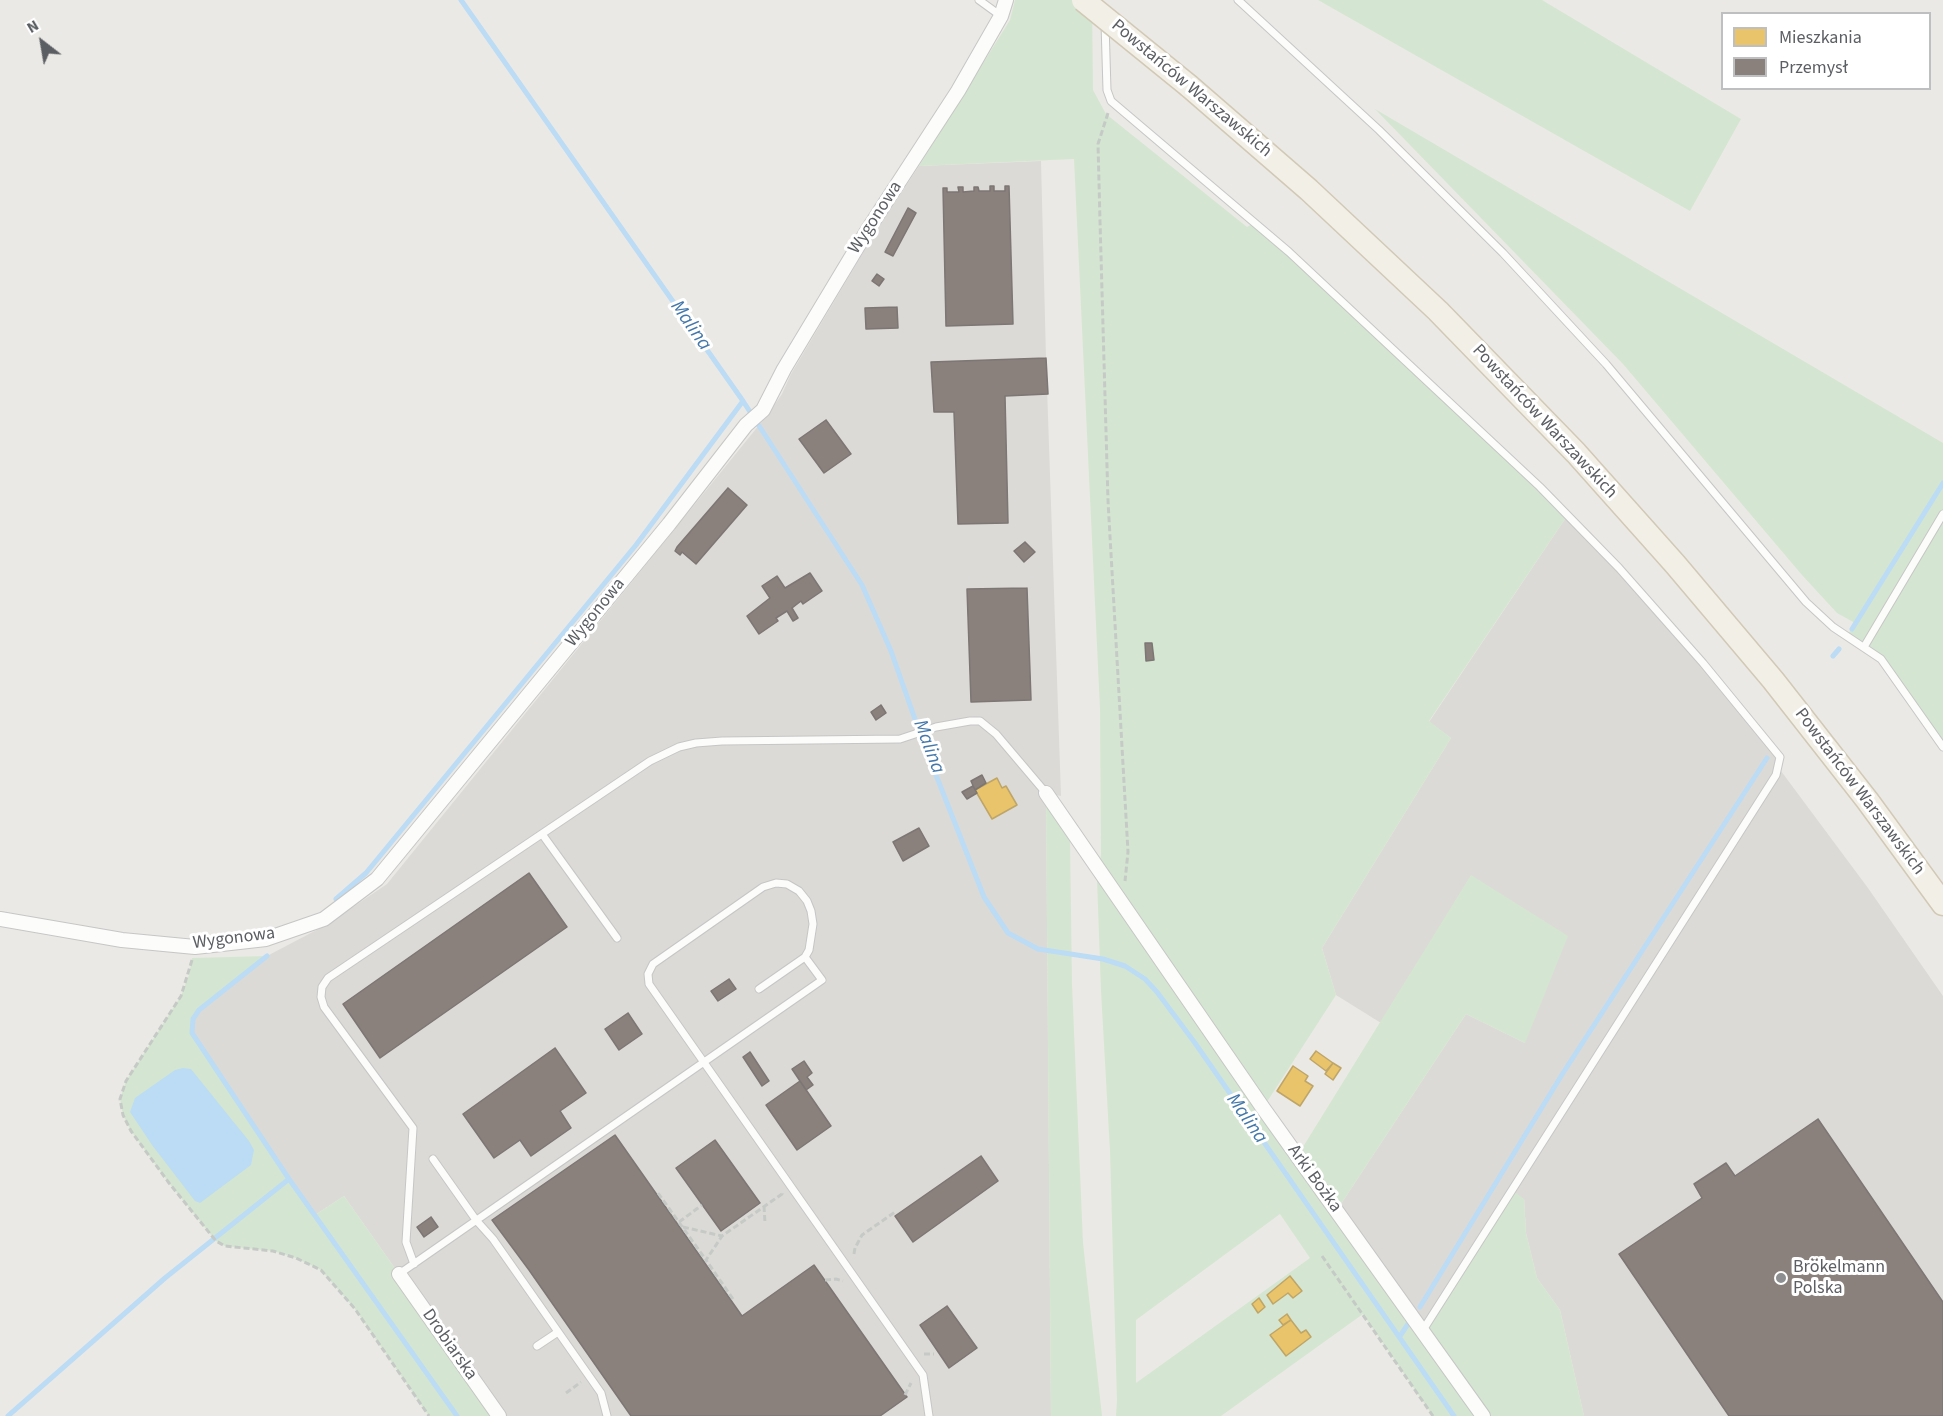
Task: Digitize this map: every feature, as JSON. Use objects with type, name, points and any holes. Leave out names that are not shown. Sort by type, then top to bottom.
[{"type":"main road","name":"Powstańców Warszawskich","points":[[1083,0],[1189,86],[1309,190],[1438,311],[1582,460],[1675,564],[1773,680],[1867,800],[1943,904]]},
{"type":"street","name":"Wygonowa","points":[[0,919],[122,940],[195,947],[266,939],[324,919],[377,879],[669,524],[746,425],[763,410],[784,369],[861,241],[958,91],[1001,16],[1006,0]]},
{"type":"street","name":"Arki Bożka","points":[[1046,793],[1263,1108],[1483,1416]]},
{"type":"street","name":"Drobiarska","points":[[399,1275],[499,1416]]},
{"type":"lane","points":[[979,0],[1001,16]]},
{"type":"lane","points":[[1238,0],[1379,129],[1503,253],[1606,364],[1806,602],[1833,627],[1881,659],[1943,747]]},
{"type":"lane","points":[[1104,11],[1107,90],[1111,101],[1289,252],[1540,487],[1634,585],[1703,663],[1780,757],[1776,775],[1423,1330]]},
{"type":"lane","points":[[1864,647],[1943,514]]},
{"type":"lane","points":[[414,1264],[406,1242],[413,1128],[324,1007],[321,997],[322,987],[328,978],[650,760],[679,747],[722,741],[900,739],[936,727],[980,721],[996,734],[1046,793]]},
{"type":"lane","points":[[542,834],[617,938]]},
{"type":"lane","points":[[759,989],[805,957],[809,950],[813,924],[807,901],[799,891],[787,884],[776,883],[763,887],[652,964],[648,974],[649,984],[923,1375],[929,1416]]},
{"type":"lane","points":[[399,1275],[822,980],[805,957]]},
{"type":"lane","points":[[433,1159],[476,1221],[493,1239],[601,1393],[606,1416]]},
{"type":"lane","points":[[537,1347],[558,1332]]},
{"type":"path","points":[[1111,101],[1098,144],[1108,501],[1128,852],[1123,894],[1124,907]]},
{"type":"path","points":[[195,947],[189,975],[181,996],[126,1081],[120,1099],[123,1115],[131,1131],[169,1183],[216,1241],[225,1246],[273,1251],[296,1258],[321,1270],[355,1309],[429,1416]]},
{"type":"path","points":[[658,1193],[732,1299]]},
{"type":"path","points":[[706,1260],[722,1236],[782,1194]]},
{"type":"path","points":[[679,1222],[702,1205]]},
{"type":"path","points":[[764,1206],[765,1222]]},
{"type":"path","points":[[854,1256],[855,1248],[862,1235],[895,1212]]},
{"type":"path","points":[[683,1227],[722,1236]]},
{"type":"path","points":[[1322,1256],[1433,1416]]},
{"type":"path","points":[[566,1394],[583,1381]]},
{"type":"shaded area","points":[[1041,161],[1061,796],[1046,793],[1051,1416],[499,1416],[344,1196],[315,1215],[192,1033],[193,1019],[199,1010],[267,956],[328,924],[387,884],[768,414],[782,394],[791,374],[873,236],[919,166]]},
{"type":"shaded area","points":[[1567,516],[1619,568],[1780,757],[1778,767],[1868,888],[1943,996],[1943,1416],[1584,1416],[1560,1310],[1537,1278],[1526,1233],[1524,1199],[1423,1330],[1337,1210],[1466,1014],[1525,1043],[1471,876],[1381,1023],[1336,995],[1322,948],[1451,738],[1429,722]]},
{"type":"green space","points":[[1015,0],[1092,0],[1093,90],[1106,114],[1247,227],[1254,223],[1567,516],[1429,721],[1451,738],[1322,948],[1336,995],[1263,1108],[1298,1155],[1471,875],[1568,936],[1525,1043],[1466,1014],[1337,1210],[1423,1329],[1512,1190],[1524,1199],[1526,1233],[1537,1278],[1560,1310],[1584,1416],[1433,1416],[1363,1314],[1221,1416],[1116,1416],[1110,1151],[1097,879],[1101,855],[1100,709],[1074,159],[919,166],[1010,20]],"holes":[[[1280,1214],[1310,1258],[1136,1383],[1136,1320]]]},
{"type":"green space","points":[[1318,0],[1542,0],[1741,119],[1690,211]]},
{"type":"green space","points":[[1375,109],[1943,443],[1943,747],[1881,659],[1847,636],[1855,623],[1837,613],[1802,575],[1623,364]]},
{"type":"green space","points":[[1046,800],[1070,839],[1072,984],[1083,1243],[1102,1416],[1051,1416]]},
{"type":"green space","points":[[267,956],[199,1010],[193,1019],[192,1033],[315,1215],[344,1196],[499,1416],[429,1416],[355,1309],[321,1270],[296,1258],[273,1251],[225,1246],[216,1241],[131,1131],[123,1115],[120,1099],[126,1081],[181,996],[189,975],[192,958]]},
{"type":"water","points":[[191,1069],[254,1150],[251,1165],[200,1203],[195,1201],[130,1112],[135,1098],[175,1070]]},
{"type":"building: Mieszkania","points":[[997,778],[1002,788],[1006,786],[1017,805],[992,819],[975,790]]},
{"type":"building: Mieszkania","points":[[1316,1051],[1333,1063],[1326,1071],[1310,1059]]},
{"type":"building: Mieszkania","points":[[1333,1063],[1341,1068],[1333,1080],[1325,1074]]},
{"type":"building: Mieszkania","points":[[1293,1066],[1308,1076],[1305,1081],[1313,1086],[1300,1106],[1277,1091]]},
{"type":"building: Mieszkania","points":[[1290,1276],[1302,1291],[1293,1298],[1288,1293],[1273,1304],[1267,1295]]},
{"type":"building: Mieszkania","points":[[1259,1298],[1265,1307],[1258,1313],[1252,1304]]},
{"type":"building: Mieszkania","points":[[1287,1314],[1291,1320],[1283,1325],[1279,1320]]},
{"type":"building: Mieszkania","points":[[1291,1320],[1301,1333],[1306,1330],[1311,1337],[1286,1356],[1270,1335]]},
{"type":"building: Przemysł","points":[[990,186],[994,186],[994,191],[1005,191],[1005,186],[1009,186],[1013,324],[946,326],[943,188],[947,188],[947,192],[959,192],[958,187],[963,187],[963,192],[974,191],[974,187],[978,187],[979,191],[990,191]]},
{"type":"building: Przemysł","points":[[908,208],[916,213],[893,256],[885,252]]},
{"type":"building: Przemysł","points":[[877,274],[884,279],[879,286],[872,281]]},
{"type":"building: Przemysł","points":[[897,307],[898,328],[866,329],[865,308]]},
{"type":"building: Przemysł","points":[[1046,358],[1048,394],[1005,396],[1008,523],[958,524],[954,412],[934,412],[931,362]]},
{"type":"building: Przemysł","points":[[826,420],[851,454],[824,473],[799,439]]},
{"type":"building: Przemysł","points":[[728,488],[747,505],[696,564],[682,552],[680,555],[675,551]]},
{"type":"building: Przemysł","points":[[1025,542],[1035,552],[1024,562],[1014,551]]},
{"type":"building: Przemysł","points":[[810,573],[822,591],[803,604],[801,601],[792,608],[798,618],[793,621],[787,611],[776,618],[778,621],[759,634],[747,616],[770,598],[762,586],[777,576],[785,588]]},
{"type":"building: Przemysł","points":[[1027,588],[1031,700],[971,702],[967,589]]},
{"type":"building: Przemysł","points":[[1145,643],[1152,643],[1154,660],[1146,661]]},
{"type":"building: Przemysł","points":[[881,705],[886,713],[876,720],[871,712]]},
{"type":"building: Przemysł","points":[[982,775],[986,783],[975,790],[971,781]]},
{"type":"building: Przemysł","points":[[973,786],[977,793],[967,799],[962,792]]},
{"type":"building: Przemysł","points":[[919,828],[929,846],[903,861],[893,842]]},
{"type":"building: Przemysł","points":[[529,873],[567,927],[380,1058],[343,1004]]},
{"type":"building: Przemysł","points":[[729,979],[736,989],[718,1001],[711,991]]},
{"type":"building: Przemysł","points":[[628,1013],[642,1034],[619,1050],[605,1029]]},
{"type":"building: Przemysł","points":[[555,1048],[586,1093],[560,1111],[571,1128],[531,1156],[520,1140],[494,1158],[463,1114]]},
{"type":"building: Przemysł","points":[[750,1052],[769,1081],[762,1086],[743,1057]]},
{"type":"building: Przemysł","points":[[804,1061],[812,1073],[807,1077],[813,1085],[806,1090],[792,1069]]},
{"type":"building: Przemysł","points":[[800,1081],[831,1126],[797,1150],[766,1105]]},
{"type":"building: Przemysł","name":"Brökelmann Polska","points":[[1818,1119],[1943,1302],[1943,1416],[1729,1416],[1619,1254],[1702,1198],[1694,1184],[1726,1163],[1735,1176]]},
{"type":"building: Przemysł","points":[[615,1135],[742,1316],[814,1265],[907,1397],[880,1416],[631,1416],[492,1220]]},
{"type":"building: Przemysł","points":[[715,1140],[760,1203],[721,1231],[676,1168]]},
{"type":"building: Przemysł","points":[[981,1156],[998,1181],[913,1242],[895,1216]]},
{"type":"building: Przemysł","points":[[431,1217],[438,1227],[424,1237],[417,1227]]},
{"type":"building: Przemysł","points":[[947,1306],[977,1348],[949,1368],[920,1325]]},
{"type":"waterway","name":"Malina","points":[[461,0],[743,401],[862,585],[891,651],[923,742],[984,897],[1008,933],[1038,949],[1103,959],[1125,966],[1145,979],[1195,1043],[1454,1416]]},
{"type":"waterway","points":[[336,899],[366,873],[636,545],[743,401]]},
{"type":"waterway","points":[[1852,629],[1943,483]]},
{"type":"waterway","points":[[1833,656],[1839,649]]},
{"type":"waterway","points":[[1420,1307],[1563,1073],[1767,758]]},
{"type":"waterway","points":[[267,956],[199,1010],[193,1019],[192,1033],[289,1179],[457,1416]]},
{"type":"waterway","points":[[8,1416],[165,1278],[289,1179]]},
{"type":"waterway","points":[[1400,1336],[1410,1321]]},
{"type":"place","name":"Brökelmann Polska","points":[[1781,1278]]}]
